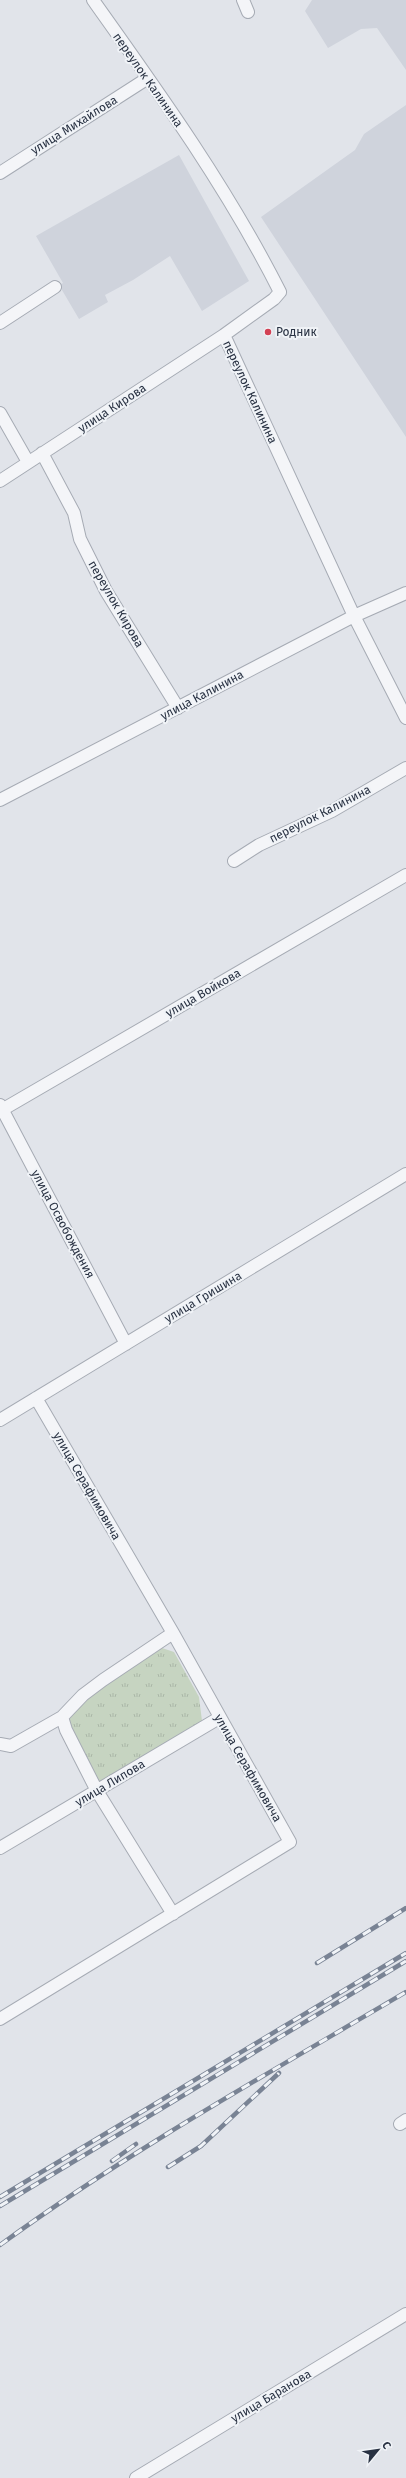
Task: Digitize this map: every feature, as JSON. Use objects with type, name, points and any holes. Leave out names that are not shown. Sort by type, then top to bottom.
[{"type":"street","name":"переулок Калинина","points":[[93,0],[190,140],[262,258],[280,292],[274,299],[224,335],[354,616],[406,718]]},
{"type":"street","points":[[244,0],[248,12]]},
{"type":"street","name":"улица Михайлова","points":[[0,173],[148,78]]},
{"type":"street","points":[[0,323],[56,287]]},
{"type":"street","name":"улица Кирова","points":[[0,481],[224,335]]},
{"type":"street","points":[[0,413],[28,462]]},
{"type":"street","name":"переулок Кирова","points":[[42,453],[74,513],[80,539],[106,591],[178,708]]},
{"type":"street","name":"улица Калинина","points":[[0,800],[354,616],[406,593]]},
{"type":"street","name":"переулок Калинина","points":[[234,861],[259,845],[332,811],[406,768]]},
{"type":"street","name":"улица Войкова","points":[[1,1109],[406,875]]},
{"type":"street","name":"улица Освобождения","points":[[1,1109],[126,1344]]},
{"type":"street","name":"улица Гришина","points":[[0,1420],[406,1174]]},
{"type":"street","name":"улица Серафимовича","points":[[0,2020],[290,1842],[219,1718],[173,1633],[36,1398]]},
{"type":"street","points":[[0,1744],[11,1746],[62,1717],[83,1695],[173,1633]]},
{"type":"street","points":[[62,1717],[66,1730],[97,1791],[173,1914]]},
{"type":"street","name":"улица Липова","points":[[0,1848],[219,1718]]},
{"type":"street","name":"улица Баранова","points":[[136,2478],[406,2314]]},
{"type":"shaded area","points":[[312,0],[406,0],[406,70],[377,28],[361,29],[328,48],[305,11]]},
{"type":"shaded area","points":[[406,105],[406,437],[261,217],[355,150],[364,134]]},
{"type":"shaded area","points":[[179,155],[249,281],[202,311],[170,256],[133,280],[105,295],[108,302],[79,319],[59,285],[63,283],[36,236]]},
{"type":"green space","points":[[162,1648],[174,1652],[199,1697],[202,1721],[100,1784],[69,1724],[71,1713],[106,1682]]},
{"type":"railway","points":[[317,1963],[406,1908]]},
{"type":"railway","points":[[0,2197],[406,1953]]},
{"type":"railway","points":[[0,2206],[406,1961]]},
{"type":"railway","points":[[0,2245],[49,2210],[149,2145],[406,1992]]},
{"type":"railway","points":[[168,2167],[201,2146],[279,2073]]},
{"type":"railway","points":[[112,2161],[136,2144]]},
{"type":"place","name":"Родник","points":[[268,332]]}]
